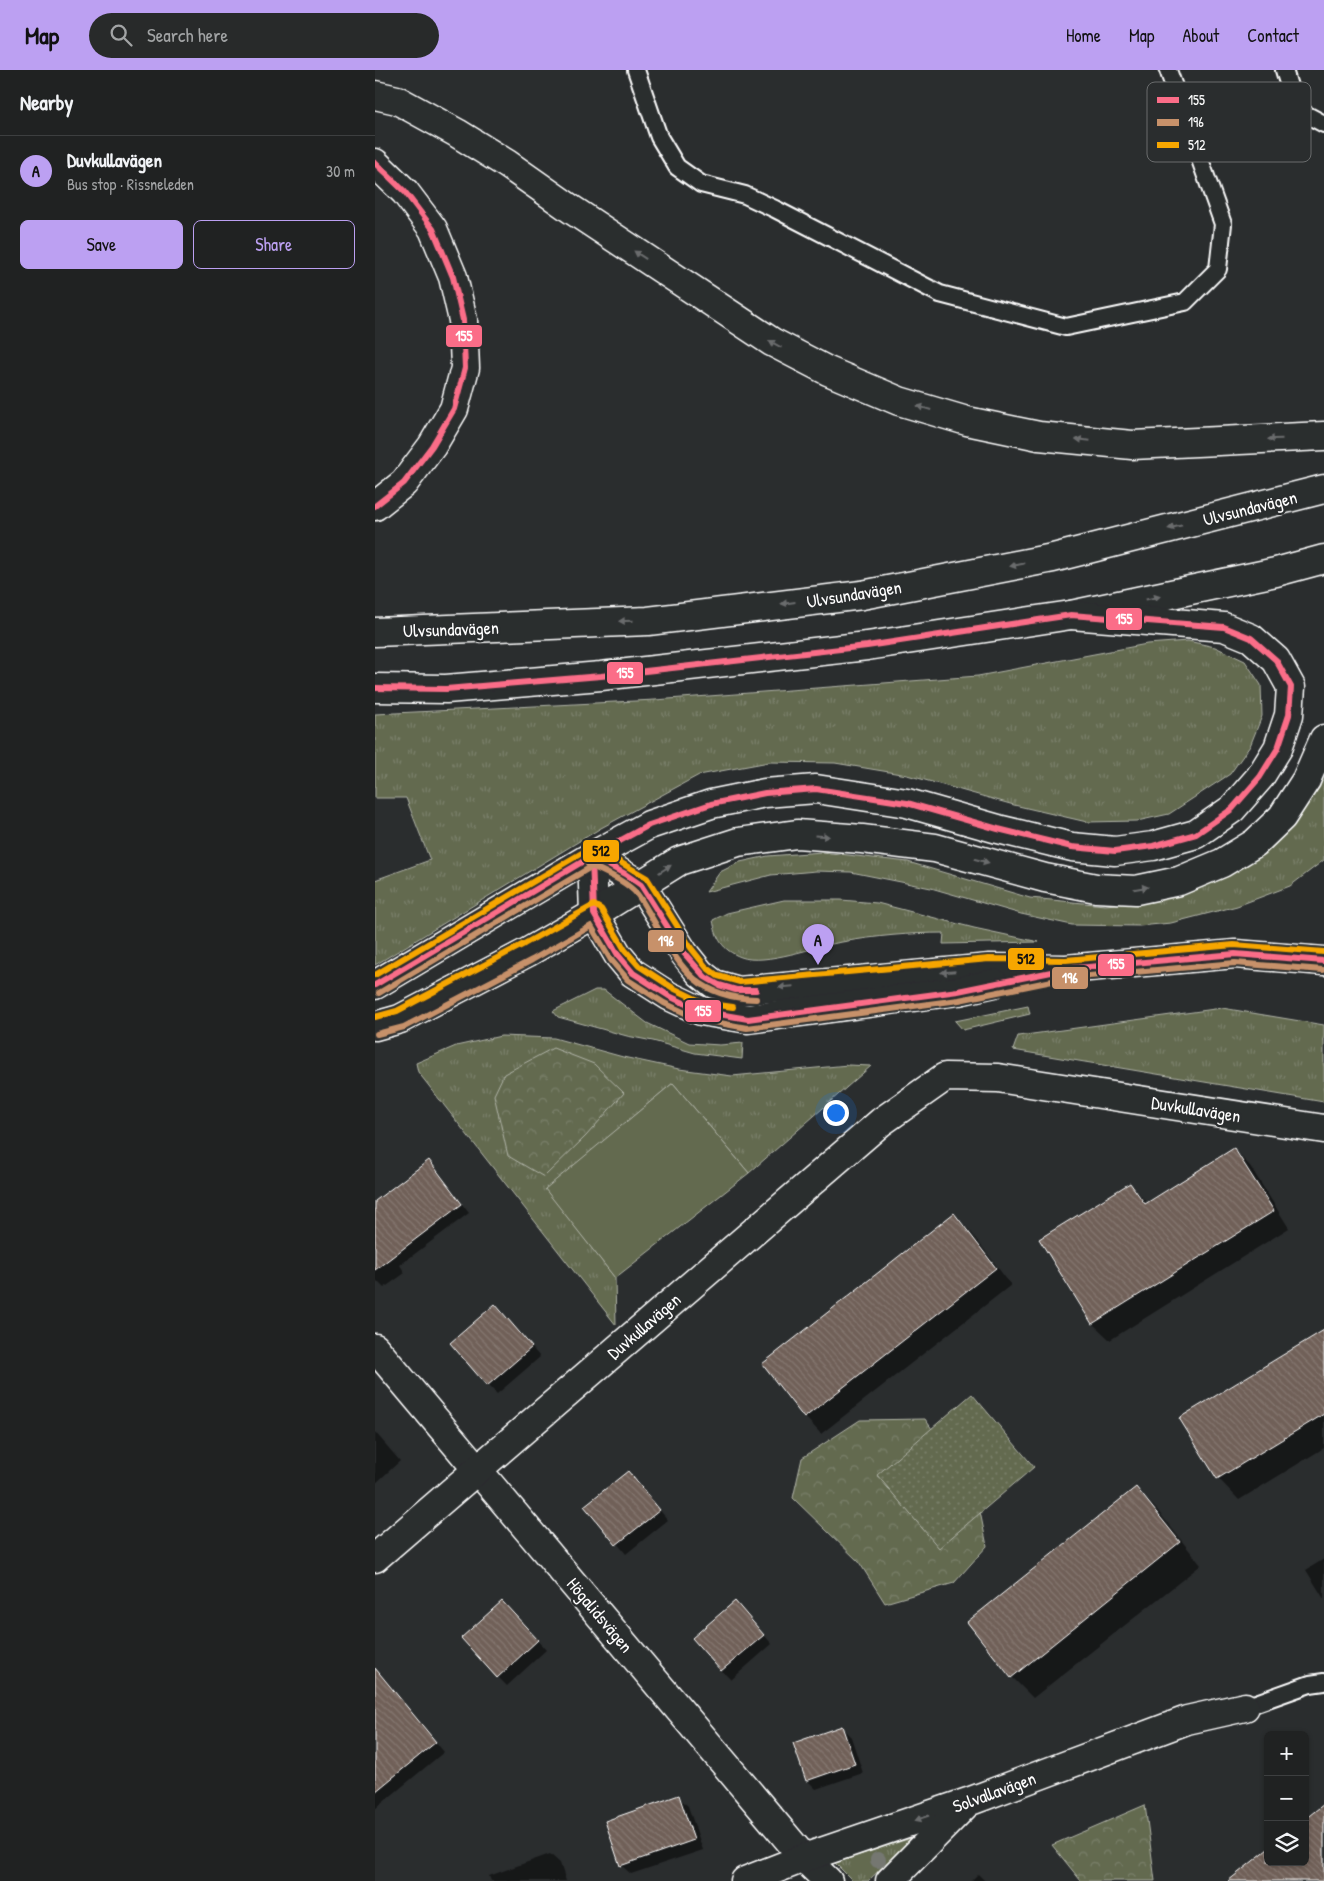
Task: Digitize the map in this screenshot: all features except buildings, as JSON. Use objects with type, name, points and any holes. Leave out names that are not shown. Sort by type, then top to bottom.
[{"type":"main road","points":[[375,94],[397,100],[457,133],[507,164],[571,209],[772,342],[828,371],[899,401],[967,421],[1039,436],[1132,445],[1324,436]]},
{"type":"main road","points":[[375,163],[405,192],[433,230],[453,277],[457,294],[463,320],[465,368],[454,409],[433,446],[403,483],[375,506]]},
{"type":"main road","name":"Ulvsundavägen","points":[[375,632],[648,620],[862,594],[1053,558],[1324,489]]},
{"type":"main road","points":[[375,688],[446,689],[601,676],[867,646],[1071,615],[1276,572],[1324,559]]},
{"type":"main road","points":[[375,985],[592,856],[649,825],[711,804],[765,793],[816,790],[907,803],[998,829],[1072,847],[1115,851],[1153,846],[1196,834],[1232,809],[1260,777],[1278,748],[1289,715],[1291,688],[1276,660],[1251,638],[1224,627],[1071,615]]},
{"type":"main road","points":[[375,1026],[400,1019],[528,952],[594,914],[679,861],[738,842],[797,834],[862,839],[935,848],[1045,878],[1096,888],[1136,890],[1179,881],[1222,864],[1255,842],[1275,823],[1282,816],[1306,780],[1324,739]]},
{"type":"main road","points":[[592,856],[641,885],[684,954],[700,973],[714,984],[739,992],[990,968],[1066,969],[1235,954],[1324,961]]},
{"type":"main road","points":[[592,856],[594,914],[617,955],[633,973],[669,996],[701,1011],[749,1019],[958,991],[1066,969]]},
{"type":"main road","name":"Duvkullavägen","points":[[375,1558],[881,1122],[945,1076],[998,1078],[1324,1129]]},
{"type":"main road","name":"Högalidsvägen","points":[[375,1348],[804,1858],[828,1881]]},
{"type":"main road","name":"Solvallavägen","points":[[745,1881],[804,1858],[968,1802],[1187,1720],[1245,1707]]},
{"type":"main road","points":[[890,1881],[968,1802]]},
{"type":"lane","points":[[636,70],[659,137],[677,167],[701,184],[745,195],[940,294],[1066,327],[1185,302],[1218,269],[1223,224],[1201,162]]},
{"type":"lane","points":[[1168,70],[1172,82]]},
{"type":"lane","points":[[1284,70],[1288,82]]},
{"type":"lane","points":[[1311,117],[1324,124]]},
{"type":"lane","points":[[1245,1707],[1310,1684],[1324,1682]]},
{"type":"green space","points":[[1188,641],[1215,647],[1245,661],[1261,685],[1262,716],[1250,746],[1230,774],[1169,814],[1137,821],[1087,822],[1014,805],[907,775],[835,763],[769,762],[699,775],[601,828],[375,965],[375,880],[430,860],[406,798],[375,798],[375,714],[655,700],[978,676],[1147,644]]},
{"type":"green space","points":[[1324,775],[1324,860],[1290,886],[1237,906],[1171,923],[1139,926],[1072,925],[1021,914],[931,888],[851,872],[816,871],[771,875],[706,892],[720,872],[740,862],[768,856],[822,852],[908,862],[1030,898],[1105,905],[1159,900],[1194,889],[1293,823],[1320,787]]},
{"type":"green space","points":[[784,900],[841,900],[877,903],[974,928],[1039,942],[943,944],[944,933],[906,934],[831,944],[763,959],[741,957],[729,951],[721,943],[713,920],[727,913]]},
{"type":"green space","points":[[595,990],[604,990],[647,1023],[689,1043],[720,1045],[743,1043],[742,1059],[695,1053],[627,1036],[558,1017],[553,1011]]},
{"type":"green space","points":[[1028,1006],[1030,1014],[963,1030],[955,1021]]},
{"type":"green space","points":[[1222,1008],[1324,1025],[1324,1102],[1013,1050],[1018,1036]]},
{"type":"green space","points":[[501,1036],[554,1038],[623,1057],[679,1069],[732,1076],[848,1065],[871,1066],[749,1173],[673,1083],[546,1189],[615,1278],[616,1325],[418,1072],[416,1063],[456,1046]]},
{"type":"green space","points":[[553,1048],[594,1064],[624,1093],[586,1136],[544,1177],[508,1156],[494,1095],[504,1074]]},
{"type":"green space","points":[[673,1083],[749,1173],[615,1278],[545,1189]]},
{"type":"green space","points":[[972,1394],[1034,1467],[939,1548],[877,1475]]},
{"type":"green space","points":[[925,1419],[976,1492],[987,1546],[954,1583],[885,1603],[859,1562],[793,1498],[802,1458],[860,1420]]},
{"type":"green space","points":[[1145,1805],[1155,1881],[1081,1881],[1052,1845]]},
{"type":"green space","points":[[914,1837],[868,1881],[853,1881],[835,1863]]},
{"type":"transit line","name":"155","points":[[375,163],[405,192],[433,229],[453,277],[463,320],[465,368],[454,409],[432,446],[404,483],[375,506]]},
{"type":"transit line","name":"155","points":[[375,688],[446,689],[601,676],[867,646],[1071,615],[1224,627],[1251,638],[1276,660],[1291,687],[1289,715],[1278,748],[1260,777],[1232,809],[1196,834],[1153,846],[1115,851],[1072,847],[998,829],[907,803],[816,789],[765,793],[711,804],[649,825],[592,856],[375,985]]},
{"type":"transit line","name":"512","points":[[375,975],[592,847],[647,878],[691,948],[706,967],[718,976],[740,982],[989,959],[1066,960],[1234,945],[1324,952]]},
{"type":"transit line","name":"155","points":[[592,856],[594,914],[618,955],[633,973],[669,996],[701,1011],[748,1019],[958,991],[1066,969],[1235,954],[1324,961]]},
{"type":"transit line","name":"155","points":[[592,856],[641,885],[684,953],[705,977],[719,985],[736,990],[756,990]]},
{"type":"transit line","name":"196","points":[[588,864],[620,880],[637,894],[679,962],[701,984],[716,992],[734,997],[756,999]]},
{"type":"transit line","name":"196","points":[[379,993],[596,864]]},
{"type":"transit line","name":"512","points":[[375,1017],[397,1011],[594,905],[601,909],[625,950],[639,966],[673,988],[704,1003],[733,1007]]},
{"type":"transit line","name":"196","points":[[377,1034],[404,1027],[532,960],[591,926],[611,960],[628,980],[664,1003],[698,1019],[747,1028],[959,1000],[1067,978],[1235,963],[1323,970]]},
{"type":"place","name":"Duvkullavägen","points":[[818,965]]}]
